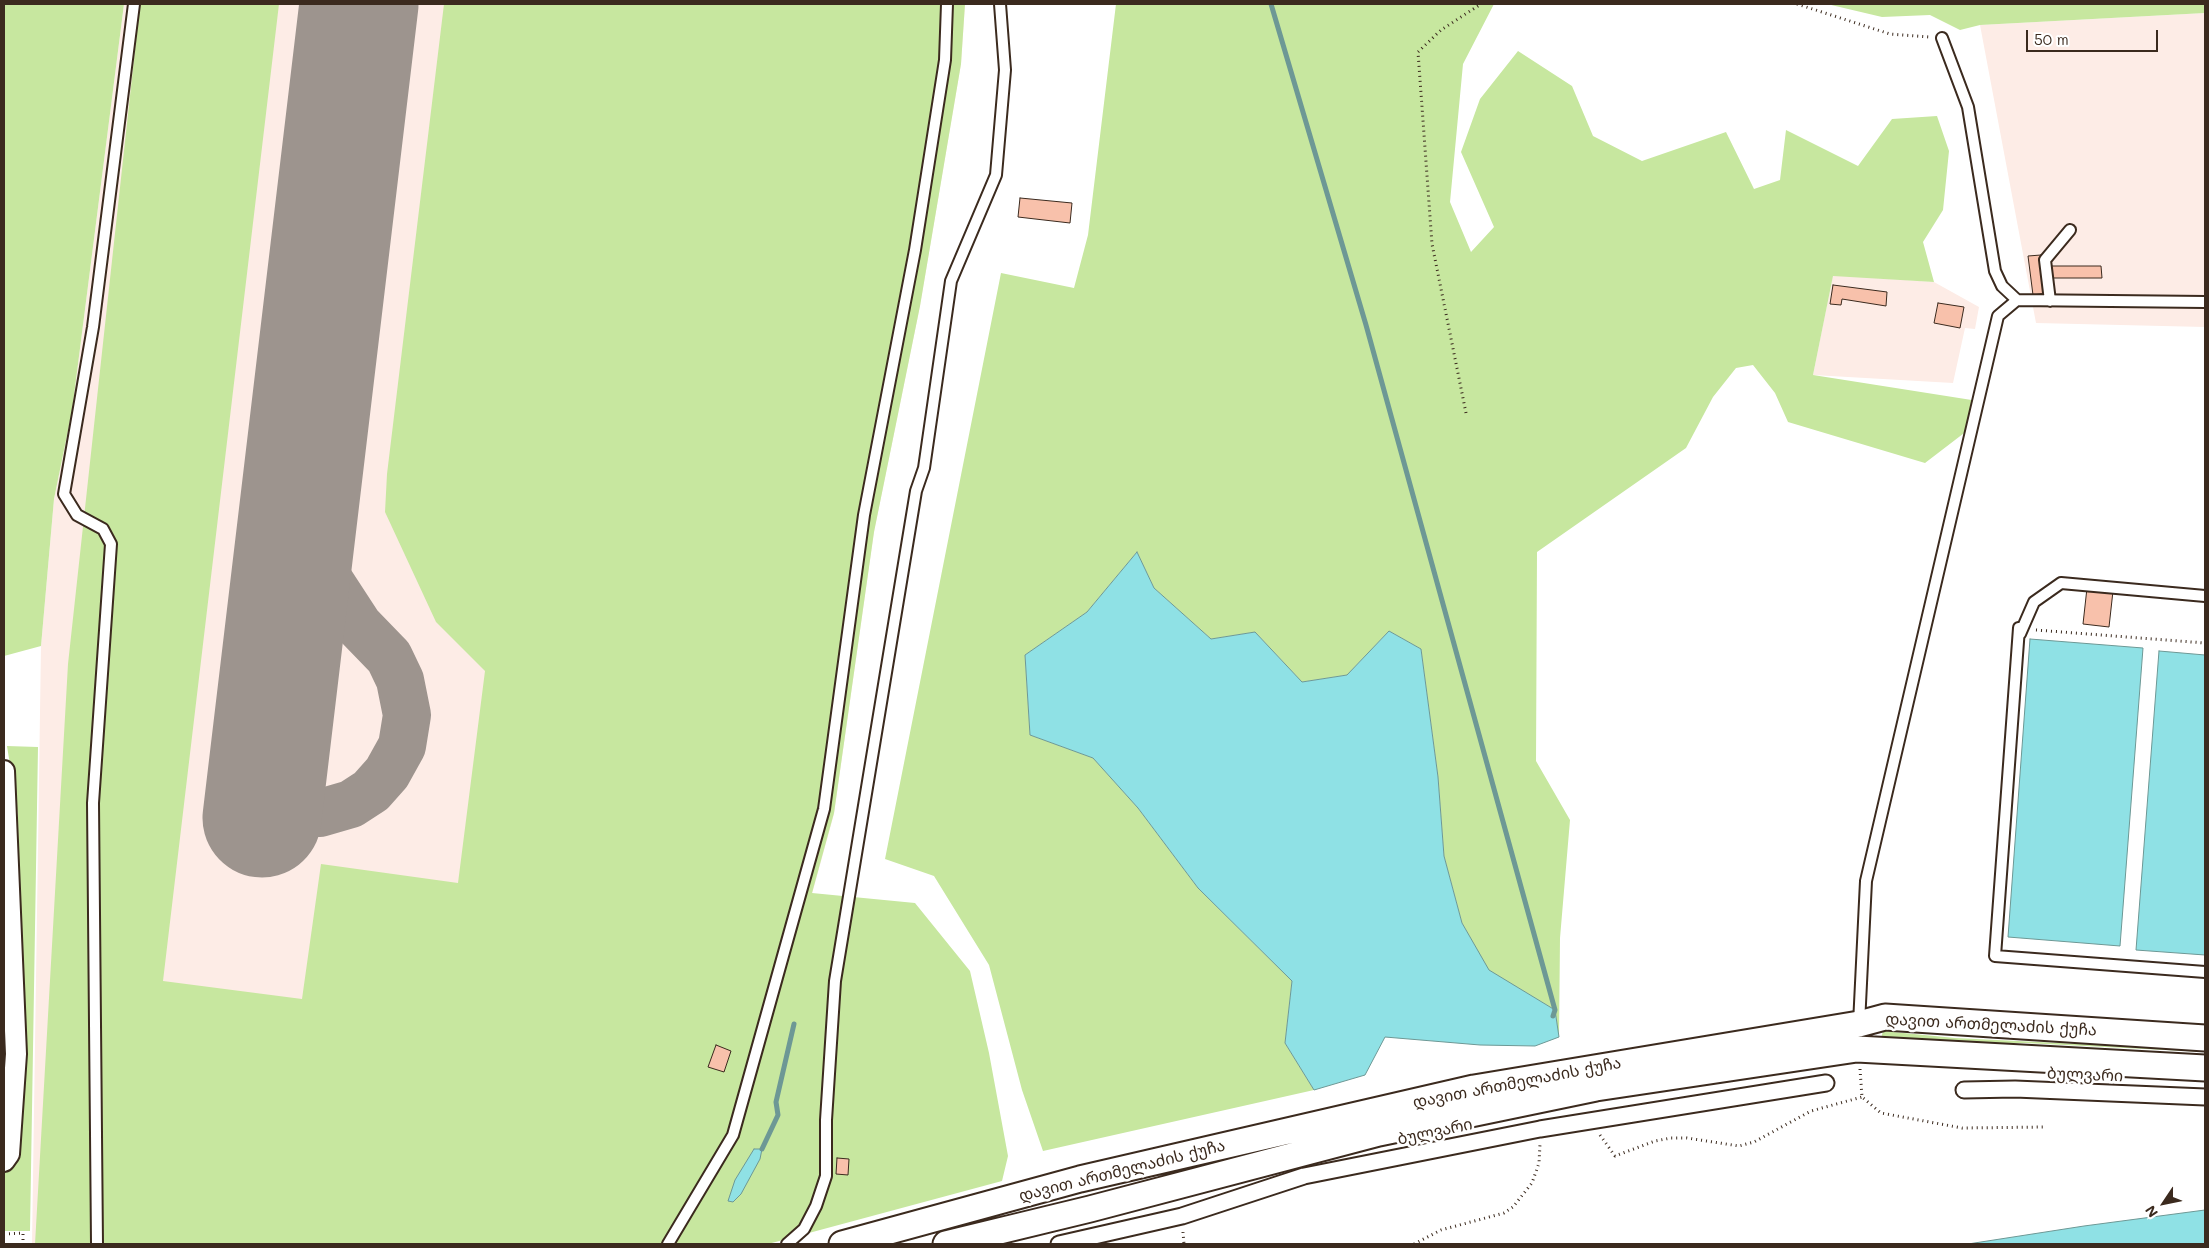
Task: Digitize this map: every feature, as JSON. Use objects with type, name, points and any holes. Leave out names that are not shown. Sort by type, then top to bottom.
[{"type":"street","points":[[4,771],[10,1055],[9,1154],[4,1161]]},
{"type":"street","name":"დავით ართმელაძის ქუჩა","points":[[946,1244],[1090,1210],[1379,1133],[1858,1037],[1885,1017],[2205,1038]]},
{"type":"street","name":"დავით ართმელაძის ქუჩა","points":[[842,1244],[1080,1179],[1474,1088],[1858,1037],[2205,1068]]},
{"type":"street","name":"ბულვარი","points":[[1058,1244],[1182,1216],[1304,1176],[1540,1128],[1591,1122],[1826,1083]]},
{"type":"street","name":"ბულვარი","points":[[1964,1090],[2205,1097]]},
{"type":"lane","points":[[97,1244],[92,803],[111,544],[103,529],[77,515],[64,494],[93,327],[134,4]]},
{"type":"lane","points":[[668,1244],[733,1134],[824,809],[864,515],[915,250],[945,60],[947,4]]},
{"type":"lane","points":[[787,1244],[804,1229],[816,1206],[826,1176],[826,1120],[835,981],[916,491],[924,468],[951,281],[996,174],[1005,70],[1000,4]]},
{"type":"lane","points":[[1942,38],[1968,107],[1995,270],[2002,286],[2017,300],[2205,302]]},
{"type":"lane","points":[[2050,301],[2045,260],[2070,230]]},
{"type":"lane","points":[[1858,1037],[1866,881],[1998,316],[2017,300]]},
{"type":"lane","points":[[2019,628],[2020,634],[2034,602],[2061,583],[2205,596]]},
{"type":"lane","points":[[2019,628],[1995,956],[2205,972]]},
{"type":"path","points":[[1466,413],[1432,244],[1418,52],[1441,30],[1481,4]]},
{"type":"path","points":[[1797,4],[1890,34],[1942,38]]},
{"type":"path","points":[[2019,628],[2205,643]]},
{"type":"path","points":[[1858,1037],[1862,1097],[1881,1113],[1962,1128],[2044,1127]]},
{"type":"path","points":[[1591,1122],[1615,1156],[1655,1141],[1671,1138],[1739,1146],[1754,1142],[1810,1111],[1862,1097]]},
{"type":"path","points":[[1414,1244],[1441,1230],[1504,1212],[1513,1207],[1532,1183],[1540,1163],[1540,1128]]},
{"type":"path","points":[[4,1234],[23,1233],[23,1244]]},
{"type":"shaded area","points":[[124,4],[965,4],[961,64],[920,306],[874,532],[834,814],[742,1149],[682,1244],[32,1244],[41,646],[54,499],[72,411]]},
{"type":"shaded area","points":[[2205,13],[2205,327],[2036,323],[1980,25]]},
{"type":"shaded area","points":[[1833,275],[1934,282],[1979,307],[1975,329],[1965,328],[1953,383],[1813,375]]},
{"type":"green space","points":[[4,4],[124,4],[72,411],[54,499],[41,646],[4,656]]},
{"type":"green space","points":[[140,4],[279,4],[163,981],[302,999],[321,864],[458,883],[485,671],[436,622],[385,512],[387,474],[444,4],[965,4],[961,64],[920,306],[874,532],[834,813],[812,893],[915,903],[970,971],[989,1053],[1008,1156],[1002,1181],[768,1244],[35,1244],[68,664]]},
{"type":"green space","points":[[1116,4],[1494,4],[1463,64],[1450,202],[1471,252],[1494,227],[1461,152],[1480,99],[1518,51],[1572,86],[1593,136],[1642,161],[1726,132],[1754,189],[1780,180],[1786,130],[1858,166],[1892,119],[1937,116],[1949,151],[1943,210],[1923,242],[1934,282],[1833,276],[1813,375],[1978,401],[1972,427],[1925,463],[1788,422],[1775,393],[1753,365],[1736,368],[1713,397],[1686,448],[1537,552],[1536,761],[1570,820],[1560,938],[1559,1037],[1555,1010],[1488,970],[1462,923],[1444,856],[1438,777],[1421,649],[1389,631],[1347,675],[1302,682],[1255,632],[1211,639],[1154,588],[1137,552],[1087,612],[1025,655],[1030,735],[1093,758],[1138,808],[1198,888],[1292,981],[1285,1043],[1314,1090],[1043,1151],[1022,1090],[989,965],[934,876],[885,859],[1001,273],[1074,288],[1088,235]]},
{"type":"green space","points":[[1827,4],[2205,4],[2205,13],[1980,25],[1960,30],[1930,15],[1882,17]]},
{"type":"green space","points":[[7,746],[38,747],[30,1231],[4,1231],[4,1171],[20,1053],[18,815]]},
{"type":"green space","points":[[1883,1031],[1955,1038],[2205,1050],[2205,1052],[2025,1043],[1879,1046]]},
{"type":"water","points":[[1137,552],[1154,588],[1211,639],[1255,632],[1302,682],[1347,675],[1389,631],[1421,649],[1438,777],[1444,856],[1462,923],[1489,970],[1555,1010],[1559,1037],[1535,1046],[1480,1045],[1385,1037],[1365,1075],[1314,1090],[1285,1043],[1292,981],[1198,888],[1138,808],[1093,758],[1030,735],[1025,655],[1087,612]]},
{"type":"water","points":[[2030,639],[2143,648],[2120,946],[2008,937]]},
{"type":"water","points":[[2159,651],[2205,655],[2205,955],[2136,950]]},
{"type":"water","points":[[754,1149],[762,1149],[760,1159],[741,1194],[733,1202],[728,1201],[735,1180]]},
{"type":"water","points":[[2205,1210],[2205,1244],[1968,1244],[2084,1226]]},
{"type":"building","points":[[1020,198],[1072,203],[1070,223],[1018,217]]},
{"type":"building","points":[[2041,255],[2046,293],[2033,295],[2028,256]]},
{"type":"building","points":[[2050,266],[2101,266],[2102,278],[2050,278]]},
{"type":"building","points":[[1833,285],[1887,292],[1886,306],[1842,299],[1841,305],[1830,304]]},
{"type":"building","points":[[1938,303],[1964,307],[1960,328],[1934,323]]},
{"type":"building","points":[[2087,588],[2113,591],[2109,627],[2083,624]]},
{"type":"building","points":[[716,1045],[731,1051],[724,1072],[708,1067]]},
{"type":"building","points":[[837,1158],[849,1159],[848,1175],[836,1174]]},
{"type":"waterway","points":[[1271,4],[1366,325],[1555,1010],[1553,1016]]},
{"type":"waterway","points":[[762,1149],[778,1115],[776,1102],[794,1024]]},
{"type":"taxiway","points":[[306,451],[300,508],[317,554],[329,580],[359,626],[389,657],[400,680],[407,715],[402,746],[387,773],[371,791],[351,804],[320,813],[285,811],[264,801],[232,781],[251,640],[307,436]]},
{"type":"runway","points":[[262,818],[359,4]]}]
